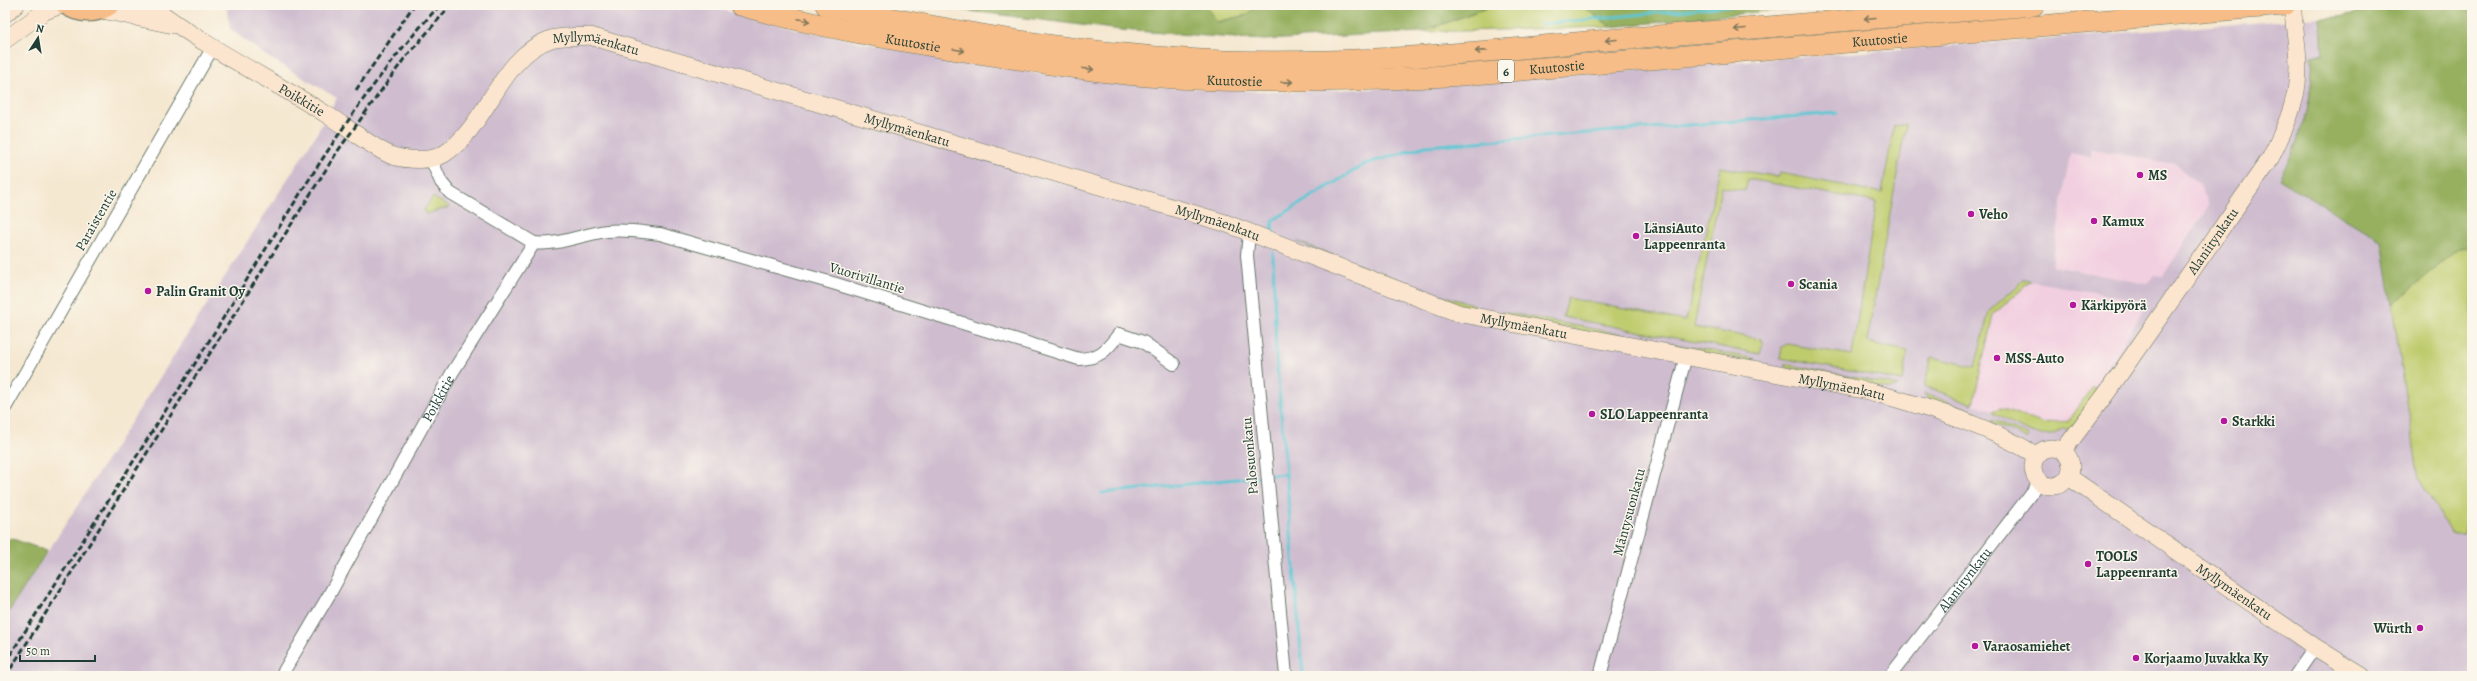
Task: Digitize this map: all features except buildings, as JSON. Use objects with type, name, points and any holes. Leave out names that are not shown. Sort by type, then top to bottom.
[{"type":"highway","name":"Kuutostie","points":[[739,5],[856,31],[962,51],[1069,67],[1174,78],[1278,82],[1378,80],[1462,75],[2284,5]]},
{"type":"highway","name":"Kuutostie","points":[[826,5],[958,30],[1078,48],[1225,61],[1313,61],[1380,59],[1498,50],[2034,5]]},
{"type":"main road","points":[[5,14],[16,5]]},
{"type":"main road","points":[[5,40],[45,12],[61,5]]},
{"type":"main road","points":[[65,5],[85,12],[107,8]]},
{"type":"main road","name":"Poikkitie","points":[[150,5],[177,26],[392,156],[437,157]]},
{"type":"main road","name":"Alaniitynkatu","points":[[2063,451],[2108,391],[2271,157],[2285,127],[2296,90],[2297,55],[2284,5]]},
{"type":"main road","name":"Poikkitie","points":[[107,8],[177,26]]},
{"type":"main road","name":"Myllymäenkatu","points":[[437,157],[460,142],[473,127],[505,77],[524,55],[551,39],[590,36],[1143,198],[1249,233],[1458,313],[1868,391],[1910,402],[1982,429],[2037,456]]},
{"type":"main road","points":[[2054,448],[2063,451],[2071,463],[2069,477],[2061,485],[2049,486],[2040,482],[2034,474],[2033,464],[2037,456],[2044,450],[2054,448]]},
{"type":"main road","name":"Myllymäenkatu","points":[[2069,477],[2315,647],[2362,676]]},
{"type":"street","name":"Paraistentie","points":[[5,408],[213,47]]},
{"type":"street","points":[[437,157],[441,182],[450,193],[534,243]]},
{"type":"street","name":"Vuorivillantie","points":[[534,243],[550,245],[607,231],[635,230],[660,234],[836,284],[1079,359],[1094,358],[1110,347],[1119,334],[1143,342],[1174,364]]},
{"type":"street","name":"Palosuonkatu","points":[[1249,233],[1247,243],[1249,277],[1286,676]]},
{"type":"street","name":"Poikkitie","points":[[281,676],[329,595],[452,373],[534,243]]},
{"type":"street","name":"Mäntysuonkatu","points":[[1600,676],[1686,356]]},
{"type":"street","name":"Alaniitynkatu","points":[[1890,676],[2040,482]]},
{"type":"street","points":[[2295,676],[2315,647]]},
{"type":"shaded area","points":[[226,5],[704,5],[796,29],[931,56],[1048,75],[1167,87],[1276,92],[1370,89],[2320,18],[2323,54],[2312,56],[2313,79],[2304,128],[2279,179],[2382,241],[2419,479],[2464,534],[2472,488],[2472,676],[5,676],[5,618],[314,138],[337,98],[265,55],[230,29]],"holes":[[[2092,149],[2174,164],[2199,184],[2209,205],[2163,276],[2155,275],[2148,284],[2052,266],[2070,153],[2091,157]],[[2024,280],[2149,302],[2104,373],[2068,421],[2044,424],[2001,408],[1993,411],[1973,404],[1989,311]]]},
{"type":"shaded area","points":[[2092,149],[2174,164],[2199,184],[2209,205],[2163,277],[2148,284],[2052,266],[2070,153],[2090,157]]},
{"type":"shaded area","points":[[2031,281],[2149,302],[2104,373],[2068,421],[2057,424],[2044,424],[2001,408],[1993,411],[1973,404],[1993,315]]},
{"type":"green space","points":[[922,5],[1205,5],[1217,22],[1247,15],[1257,5],[1494,5],[1421,32],[1264,40],[1121,30]]},
{"type":"green space","points":[[1205,5],[1257,5],[1247,15],[1216,22]]},
{"type":"green space","points":[[1494,5],[1581,5],[1611,27],[1421,32]]},
{"type":"green space","points":[[1581,5],[1629,8],[1633,5],[1758,5],[1757,12],[1611,27]]},
{"type":"green space","points":[[1758,5],[1844,5],[1757,12]]},
{"type":"green space","points":[[2428,5],[2472,5],[2472,245],[2458,249],[2392,305],[2382,241],[2279,179],[2294,149],[2304,120],[2310,90],[2312,56],[2323,54],[2320,18],[2339,17],[2362,11]]},
{"type":"green space","points":[[1906,124],[1867,342],[1907,351],[1903,381],[1780,358],[1782,347],[1787,344],[1852,355],[1876,202],[1748,179],[1745,191],[1721,187],[1694,327],[1760,339],[1763,342],[1760,354],[1563,317],[1568,298],[1686,321],[1720,167],[1779,177],[1780,173],[1882,193],[1894,126]]},
{"type":"green space","points":[[433,197],[450,207],[426,214],[424,210]]},
{"type":"green space","points":[[1298,242],[1434,293],[1475,305],[1475,309],[1425,295]]},
{"type":"green space","points":[[2472,245],[2472,488],[2464,534],[2452,534],[2419,479],[2392,305],[2458,249]]},
{"type":"green space","points":[[2024,280],[2031,281],[1993,315],[1973,404],[1924,386],[1932,357],[1975,367],[1989,311]]},
{"type":"green space","points":[[1502,312],[1755,359],[1754,362],[1501,316]]},
{"type":"green space","points":[[1784,364],[1899,386],[1889,389],[1787,368]]},
{"type":"green space","points":[[2092,387],[2099,391],[2070,431],[2064,428],[2056,433],[2038,435],[2021,428],[1995,414],[1993,411],[2001,408],[2044,424],[2068,421]]},
{"type":"green space","points":[[1924,393],[1978,414],[1975,415],[1927,398]]},
{"type":"green space","points":[[1993,420],[2029,436],[2027,439],[1992,423]]},
{"type":"green space","points":[[10,538],[47,551],[5,618],[5,543]]},
{"type":"waterway","points":[[1541,24],[1736,5]]},
{"type":"waterway","points":[[1273,235],[1272,221],[1365,164],[1426,146],[1837,113]]},
{"type":"waterway","points":[[1273,253],[1276,354],[1303,676]]},
{"type":"waterway","points":[[1271,475],[1286,474]]},
{"type":"waterway","points":[[1102,493],[1265,476]]},
{"type":"railway","points":[[356,90],[414,5]]},
{"type":"railway","points":[[5,663],[332,145],[383,73],[440,5]]},
{"type":"railway","points":[[6,676],[337,152],[404,59],[451,5]]},
{"type":"place","name":"MS","points":[[2140,175]]},
{"type":"place","name":"Veho","points":[[1971,214]]},
{"type":"place","name":"Kamux","points":[[2094,221]]},
{"type":"place","name":"LänsiAuto Lappeenranta","points":[[1636,236]]},
{"type":"place","name":"Scania","points":[[1791,284]]},
{"type":"place","name":"Palin Granit Oy","points":[[148,291]]},
{"type":"place","name":"Kärkipyörä","points":[[2073,305]]},
{"type":"place","name":"MSS-Auto","points":[[1997,358]]},
{"type":"place","name":"SLO Lappeenranta","points":[[1592,414]]},
{"type":"place","name":"Starkki","points":[[2224,421]]},
{"type":"place","name":"TOOLS Lappeenranta","points":[[2088,564]]},
{"type":"place","name":"Würth","points":[[2420,628]]},
{"type":"place","name":"Varaosamiehet","points":[[1975,646]]},
{"type":"place","name":"Korjaamo Juvakka Ky","points":[[2136,658]]}]
